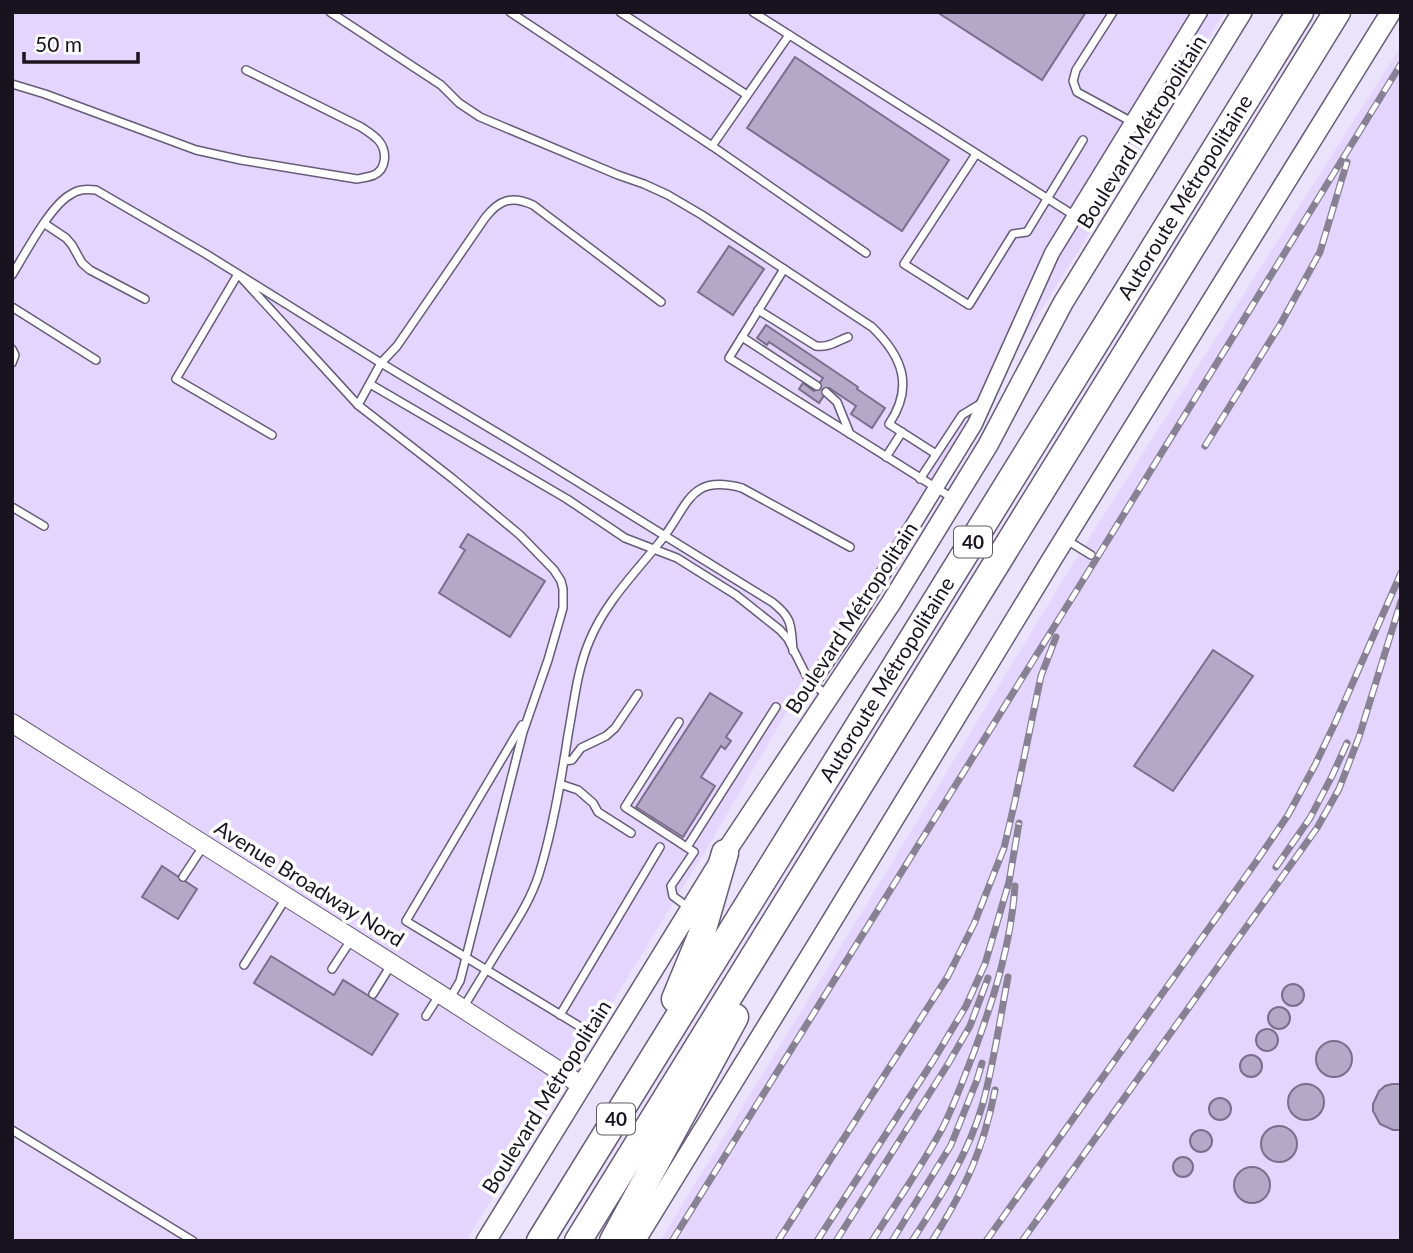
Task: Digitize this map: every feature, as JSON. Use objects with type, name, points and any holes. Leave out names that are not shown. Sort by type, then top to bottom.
[{"type":"highway","name":"Autoroute Métropolitaine","points":[[540,1241],[1300,12]]},
{"type":"highway","name":"Autoroute Métropolitaine","points":[[578,1241],[1337,12]]},
{"type":"highway","points":[[613,1241],[871,766]]},
{"type":"highway","points":[[645,1072],[701,936],[725,853]]},
{"type":"main road","name":"Boulevard Métropolitain","points":[[486,1241],[725,853],[891,603],[955,500],[1008,410],[1063,303],[1242,12]]},
{"type":"main road","points":[[635,1241],[1391,12]]},
{"type":"street","name":"Boulevard Métropolitain","points":[[812,683],[848,631],[975,424],[1044,269],[1200,12]]},
{"type":"street","name":"Avenue Broadway Nord","points":[[12,723],[581,1085]]},
{"type":"lane","points":[[330,12],[441,85],[459,103],[480,117],[668,195],[872,327],[898,360],[904,384],[901,404],[889,424],[936,454]]},
{"type":"lane","points":[[510,12],[712,146],[866,253]]},
{"type":"lane","points":[[620,12],[747,95]]},
{"type":"lane","points":[[753,12],[1075,216]]},
{"type":"lane","points":[[1113,12],[1076,70],[1073,81],[1077,92],[1132,122]]},
{"type":"lane","points":[[712,146],[789,35]]},
{"type":"lane","points":[[12,84],[196,150],[357,179],[374,175],[382,168],[384,151],[380,142],[371,134],[246,70]]},
{"type":"lane","points":[[976,154],[904,264],[969,305],[1013,234],[1027,232],[1083,140]]},
{"type":"lane","points":[[12,275],[55,208],[72,193],[85,189],[106,194],[783,610],[790,622],[793,651]]},
{"type":"lane","points":[[358,405],[381,363],[397,346],[493,208],[502,202],[514,199],[533,205],[661,302]]},
{"type":"lane","points":[[45,224],[66,238],[90,270],[145,299]]},
{"type":"lane","points":[[784,269],[729,358],[955,500]]},
{"type":"lane","points":[[238,274],[358,405],[520,535],[561,581],[563,608],[523,732],[460,981],[450,1001]]},
{"type":"lane","points":[[238,274],[176,380],[272,435]]},
{"type":"lane","points":[[12,307],[96,360]]},
{"type":"lane","points":[[758,310],[816,346],[822,347],[848,337]]},
{"type":"lane","points":[[742,337],[817,386]]},
{"type":"lane","points":[[12,349],[15,355],[12,363]]},
{"type":"lane","points":[[370,384],[567,499],[625,538],[677,558],[736,595],[780,630],[788,639],[806,676],[829,697]]},
{"type":"lane","points":[[826,392],[838,402],[850,435]]},
{"type":"lane","points":[[920,479],[962,415],[987,400]]},
{"type":"lane","points":[[886,457],[902,432]]},
{"type":"lane","points":[[426,1016],[450,1001],[486,970],[529,899],[548,842],[577,684],[589,641],[617,595],[665,536],[694,492],[704,486],[728,484],[752,493],[850,547]]},
{"type":"lane","points":[[12,507],[44,526]]},
{"type":"lane","points":[[1065,539],[1091,555]]},
{"type":"lane","points":[[564,761],[572,760],[581,748],[606,736],[615,728],[638,694]]},
{"type":"lane","points":[[687,847],[776,707]]},
{"type":"lane","points":[[529,713],[406,921],[579,1026]]},
{"type":"lane","points":[[679,722],[625,807],[694,852],[671,886],[676,899],[691,908]]},
{"type":"lane","points":[[560,784],[578,790],[598,811],[631,833]]},
{"type":"lane","points":[[183,877],[204,844]]},
{"type":"lane","points":[[560,1015],[660,847]]},
{"type":"lane","points":[[244,965],[287,897]]},
{"type":"lane","points":[[332,969],[352,938]]},
{"type":"lane","points":[[373,995],[392,964]]},
{"type":"lane","points":[[12,1130],[192,1241]]},
{"type":"shaded area","points":[[12,12],[1224,12],[1115,193],[799,691],[710,843],[466,1241],[12,1241]]},
{"type":"shaded area","points":[[1401,46],[1401,1241],[660,1241],[1069,570]]},
{"type":"building","points":[[937,12],[1086,12],[1042,80]]},
{"type":"building","points":[[795,57],[949,160],[902,231],[747,128]]},
{"type":"building","points":[[729,246],[764,269],[733,315],[698,292]]},
{"type":"building","points":[[766,325],[885,408],[872,428],[851,414],[856,406],[829,388],[819,403],[799,389],[803,383],[814,391],[823,378],[769,342],[767,345],[757,338]]},
{"type":"building","points":[[468,534],[545,581],[510,637],[439,593],[465,550],[460,547]]},
{"type":"building","points":[[1213,650],[1253,676],[1173,791],[1134,766]]},
{"type":"building","points":[[710,693],[742,713],[726,737],[731,741],[725,749],[721,746],[701,777],[715,786],[683,837],[636,807]]},
{"type":"building","points":[[162,866],[197,889],[178,919],[142,897]]},
{"type":"building","points":[[271,956],[334,995],[343,980],[398,1014],[372,1055],[254,983]]},
{"type":"building","points":[[1293,984],[1301,987],[1304,995],[1301,1003],[1293,1006],[1285,1003],[1282,995],[1285,987]]},
{"type":"building","points":[[1279,1007],[1287,1010],[1290,1018],[1287,1026],[1279,1029],[1271,1026],[1268,1018],[1271,1010]]},
{"type":"building","points":[[1267,1029],[1275,1032],[1278,1040],[1275,1048],[1267,1051],[1259,1048],[1256,1040],[1259,1032]]},
{"type":"building","points":[[1334,1041],[1347,1046],[1352,1059],[1347,1072],[1334,1077],[1321,1072],[1316,1059],[1321,1046]]},
{"type":"building","points":[[1251,1055],[1259,1058],[1262,1066],[1259,1074],[1251,1077],[1243,1074],[1240,1066],[1243,1058]]},
{"type":"building","points":[[1306,1084],[1319,1089],[1324,1102],[1319,1115],[1306,1120],[1293,1115],[1288,1102],[1293,1089]]},
{"type":"building","points":[[1392,1084],[1401,1084],[1401,1130],[1393,1130],[1380,1124],[1373,1111],[1379,1091]]},
{"type":"building","points":[[1220,1098],[1228,1101],[1231,1109],[1228,1117],[1220,1120],[1212,1117],[1209,1109],[1212,1101]]},
{"type":"building","points":[[1279,1126],[1292,1131],[1297,1144],[1292,1157],[1279,1162],[1266,1157],[1261,1144],[1266,1131]]},
{"type":"building","points":[[1201,1130],[1209,1133],[1212,1141],[1209,1149],[1201,1152],[1193,1149],[1190,1141],[1193,1133]]},
{"type":"building","points":[[1183,1157],[1190,1160],[1193,1167],[1190,1174],[1183,1177],[1176,1174],[1173,1167],[1176,1160]]},
{"type":"building","points":[[1252,1167],[1265,1172],[1270,1185],[1265,1198],[1252,1203],[1239,1198],[1234,1185],[1239,1172]]},
{"type":"railway","points":[[672,1241],[1401,64]]},
{"type":"railway","points":[[1205,446],[1280,325],[1320,252],[1347,162]]},
{"type":"railway","points":[[986,1241],[1288,815],[1336,721],[1401,573]]},
{"type":"railway","points":[[1022,1241],[1317,828],[1339,789],[1359,737],[1401,601]]},
{"type":"railway","points":[[778,1241],[948,976],[974,924],[1004,848],[1041,676],[1056,637]]},
{"type":"railway","points":[[1276,867],[1310,818],[1347,743]]},
{"type":"railway","points":[[817,1241],[966,1006],[985,964],[1009,882],[1019,823]]},
{"type":"railway","points":[[872,1241],[935,1142],[959,1090],[995,991],[1010,929],[1015,886]]},
{"type":"railway","points":[[912,1241],[953,1175],[977,1122],[990,1072],[1008,977]]},
{"type":"railway","points":[[836,1241],[970,1026],[988,978]]},
{"type":"railway","points":[[892,1241],[951,1145],[982,1063]]},
{"type":"railway","points":[[932,1241],[971,1169],[985,1132],[995,1090]]}]
